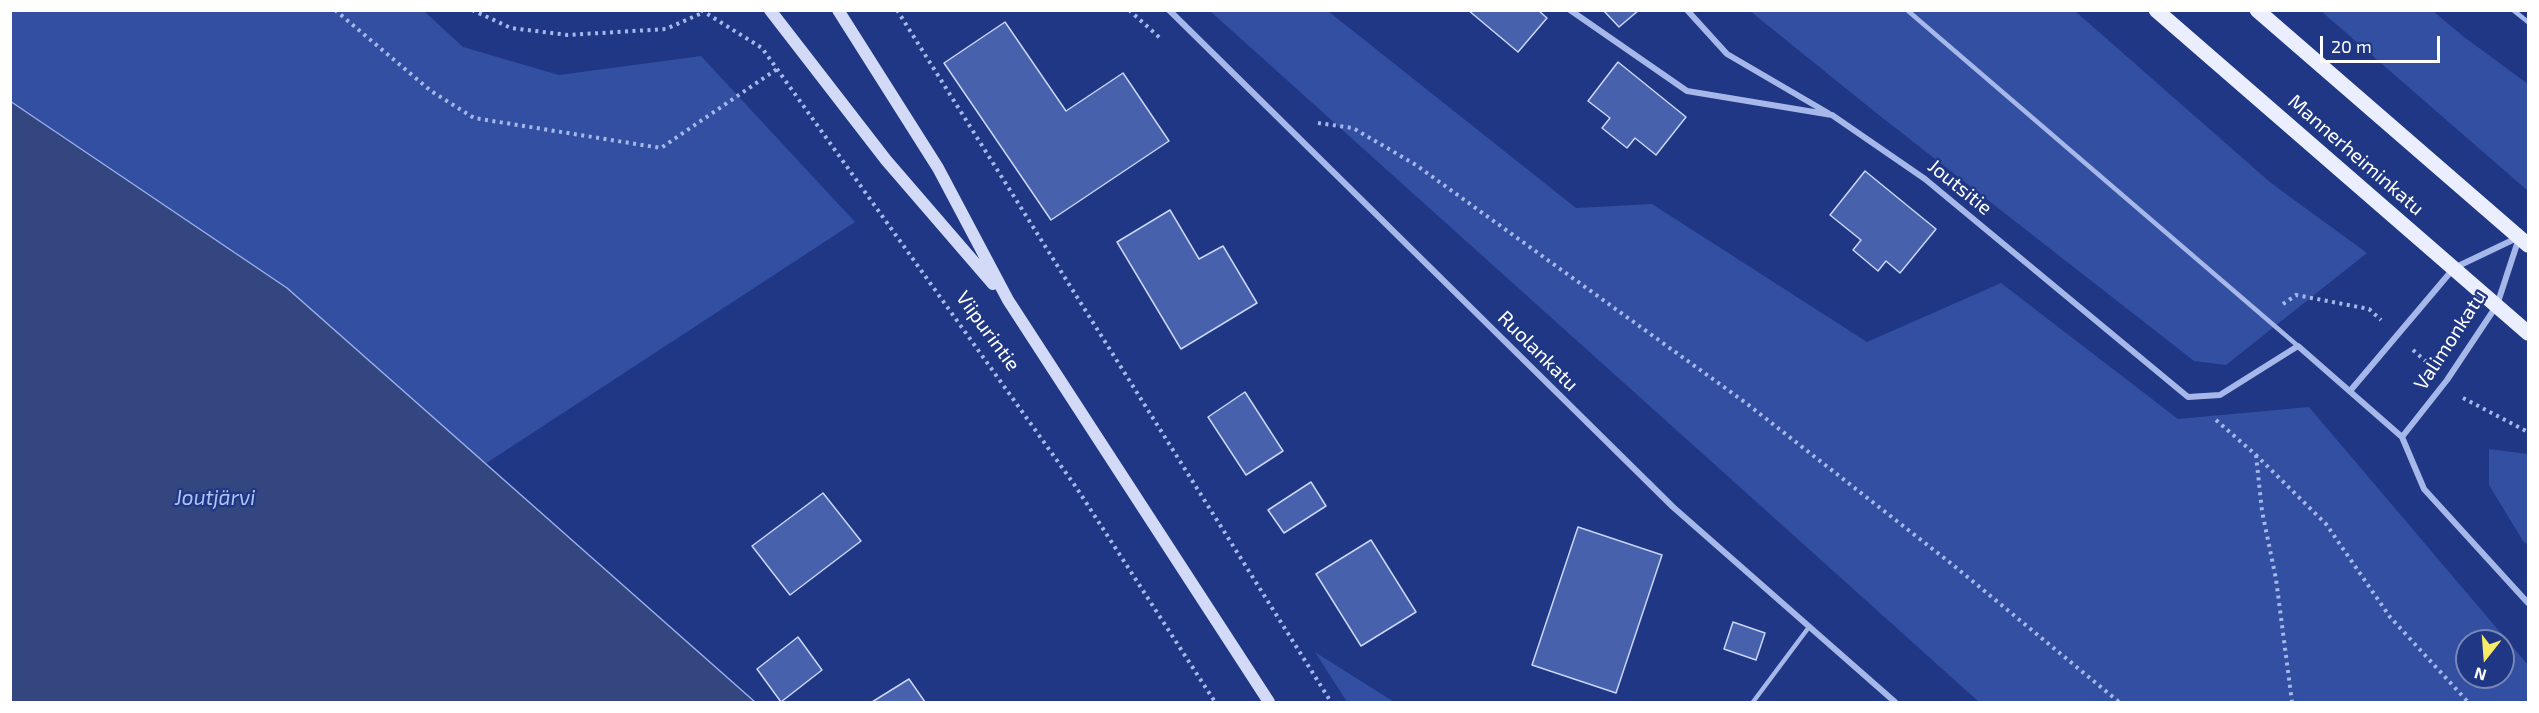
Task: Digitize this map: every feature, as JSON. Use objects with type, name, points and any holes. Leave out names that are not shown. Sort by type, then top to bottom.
[{"type":"main road","name":"Viipurintie","points":[[770,10],[886,160],[1008,300]]},
{"type":"main road","name":"Viipurintie","points":[[838,10],[938,168],[1008,300],[1269,702]]},
{"type":"main road","name":"Mannerheiminkatu","points":[[2156,10],[2529,333]]},
{"type":"main road","points":[[2257,10],[2524,241]]},
{"type":"street","name":"Ruolankatu","points":[[1169,10],[1673,507],[1894,702]]},
{"type":"street","name":"Joutsitie","points":[[1570,10],[1687,91],[1832,115],[1925,179],[2188,397]]},
{"type":"street","points":[[1687,10],[1727,54],[1832,115]]},
{"type":"street","name":"Valimonkatu","points":[[2350,391],[2454,268],[2524,241]]},
{"type":"street","name":"Valimonkatu","points":[[2402,437],[2447,380],[2497,305],[2524,241]]},
{"type":"street","points":[[2188,397],[2220,395],[2298,346],[2402,437],[2424,489],[2504,579],[2529,603]]},
{"type":"lane","points":[[1907,10],[2298,346]]},
{"type":"lane","points":[[2512,10],[2529,22]]},
{"type":"lane","points":[[1753,702],[1809,627]]},
{"type":"path","points":[[335,10],[431,91],[474,118],[661,148],[777,69]]},
{"type":"path","points":[[472,10],[511,28],[568,35],[666,29],[701,12]]},
{"type":"path","points":[[897,10],[1331,702]]},
{"type":"path","name":"Viipurintie","points":[[701,12],[762,48],[1076,488],[1215,702]]},
{"type":"path","points":[[1277,118],[1353,128],[1416,165],[1746,404],[1953,565],[2119,702]]},
{"type":"path","points":[[2188,397],[2256,454],[2325,524],[2390,617],[2468,702]]},
{"type":"path","points":[[2256,454],[2262,511],[2276,579],[2292,702]]},
{"type":"shaded area","points":[[10,11],[424,11],[463,47],[559,75],[701,56],[855,222],[485,464],[287,288],[11,101]]},
{"type":"shaded area","points":[[1210,11],[1328,11],[1576,208],[1652,204],[1867,342],[2001,283],[2178,419],[2309,407],[2497,629],[2455,629],[2455,689],[2515,689],[2515,650],[2528,665],[2528,702],[1979,702]]},
{"type":"shaded area","points":[[1750,11],[2075,11],[2271,183],[2367,253],[2226,365],[2194,361],[1875,112]]},
{"type":"shaded area","points":[[2321,11],[2433,11],[2528,84],[2528,191]]},
{"type":"shaded area","points":[[2489,449],[2528,454],[2528,545],[2523,541],[2489,485]]},
{"type":"shaded area","points":[[1315,652],[1394,702],[1347,702]]},
{"type":"water","name":"Joutjärvi","points":[[10,101],[287,288],[755,702],[11,702]]},
{"type":"building","points":[[1468,10],[1538,10],[1547,18],[1518,52]]},
{"type":"building","points":[[1603,10],[1639,10],[1619,27]]},
{"type":"building","points":[[1005,22],[1066,111],[1123,73],[1169,141],[1051,220],[944,63]]},
{"type":"building","points":[[1618,62],[1686,117],[1656,155],[1635,138],[1627,148],[1602,128],[1610,118],[1588,101]]},
{"type":"building","points":[[1865,171],[1936,229],[1900,273],[1886,261],[1878,271],[1853,250],[1861,240],[1830,215]]},
{"type":"building","points":[[1170,210],[1199,259],[1223,246],[1257,303],[1181,349],[1117,242]]},
{"type":"building","points":[[1245,392],[1283,451],[1246,475],[1208,417]]},
{"type":"building","points":[[1311,482],[1326,506],[1284,533],[1268,510]]},
{"type":"building","points":[[823,493],[861,541],[790,595],[752,546]]},
{"type":"building","points":[[1578,527],[1662,555],[1616,693],[1532,665]]},
{"type":"building","points":[[1371,540],[1416,612],[1361,646],[1316,574]]},
{"type":"building","points":[[1733,622],[1765,633],[1756,660],[1724,649]]},
{"type":"building","points":[[798,637],[822,670],[781,702],[757,669]]},
{"type":"building","points":[[909,679],[925,702],[872,702]]}]
